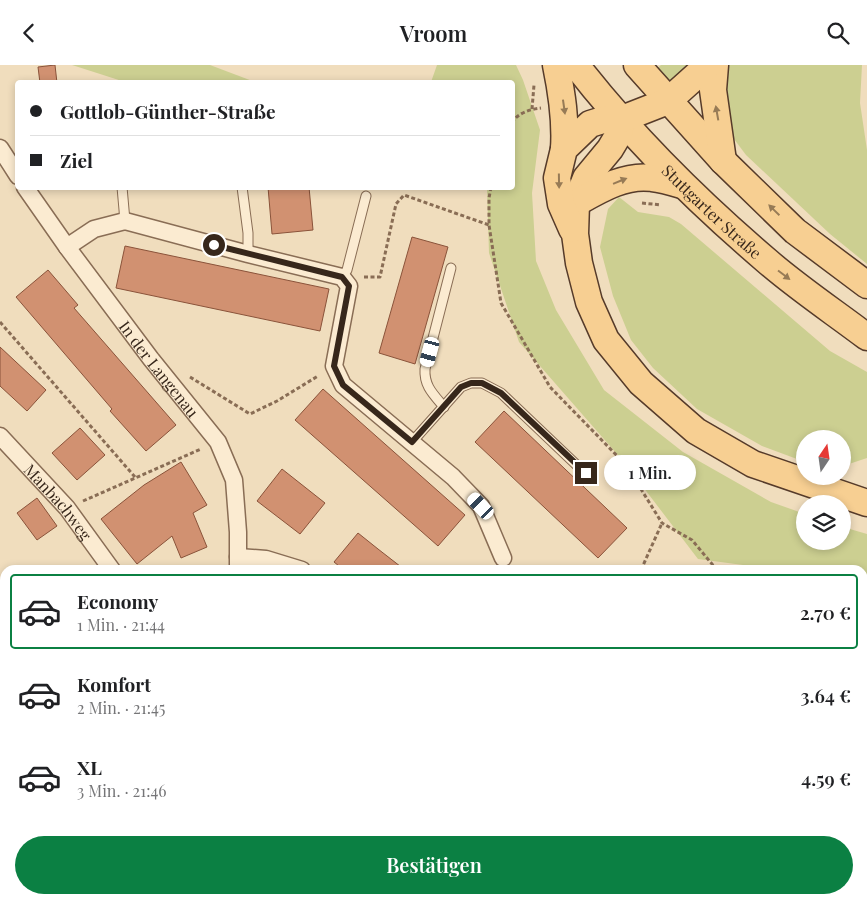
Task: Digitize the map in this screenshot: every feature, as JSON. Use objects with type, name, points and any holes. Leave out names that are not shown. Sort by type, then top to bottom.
[{"type":"main road","points":[[556,65],[566,127],[564,149],[557,178],[561,204],[575,234],[589,302],[606,339],[641,383],[696,431],[752,464],[867,503]]},
{"type":"main road","name":"Stuttgarter Straße","points":[[576,65],[682,185],[768,262],[867,337]]},
{"type":"main road","points":[[637,65],[723,161],[795,231],[866,285]]},
{"type":"main road","points":[[564,149],[590,124],[606,119],[622,119],[668,101],[708,65]]},
{"type":"main road","points":[[715,65],[713,89],[723,161]]},
{"type":"main road","points":[[575,234],[576,203],[586,178],[610,149],[619,134],[622,119]]},
{"type":"main road","points":[[576,203],[627,178],[651,177],[682,185]]},
{"type":"main road","points":[[824,489],[860,486],[867,483]]},
{"type":"street","points":[[0,148],[15,170]]},
{"type":"street","name":"In der Langenau","points":[[27,190],[67,247],[151,359],[218,442],[234,481],[238,532],[238,563]]},
{"type":"street","points":[[67,247],[94,229],[126,221],[342,277],[349,286],[334,366],[343,385],[453,477],[481,506],[503,558]]},
{"type":"street","name":"Manbachweg","points":[[0,437],[67,508],[108,565]]},
{"type":"street","points":[[238,563],[266,559],[286,565]]},
{"type":"lane","points":[[122,190],[126,221]]},
{"type":"lane","points":[[242,190],[248,233],[248,254]]},
{"type":"lane","points":[[342,277],[347,270],[366,196]]},
{"type":"lane","points":[[444,407],[427,387],[424,379],[451,268]]},
{"type":"lane","points":[[412,442],[461,387],[471,383],[482,383],[491,386],[501,393],[586,473]]},
{"type":"path","points":[[515,118],[532,109],[535,79]]},
{"type":"path","points":[[490,190],[489,225],[502,303],[550,387],[626,465],[662,523],[692,540],[713,565]]},
{"type":"path","points":[[342,277],[380,277],[396,204],[404,195],[489,225]]},
{"type":"path","points":[[0,322],[136,477]]},
{"type":"path","points":[[151,359],[197,380],[250,414],[276,401],[334,366]]},
{"type":"path","points":[[67,508],[218,442]]},
{"type":"path","points":[[643,565],[662,523]]},
{"type":"green space","points":[[72,65],[210,65],[250,80],[119,80]]},
{"type":"green space","points":[[437,65],[516,65],[540,130],[532,193],[536,261],[556,310],[604,390],[683,452],[771,502],[796,511],[796,550],[851,550],[851,529],[867,534],[867,565],[743,565],[698,559],[624,462],[519,342],[489,253],[487,190],[515,190],[515,80],[432,80]]},
{"type":"green space","points":[[661,65],[695,65],[674,86],[654,71]]},
{"type":"green space","points":[[726,65],[862,65],[860,103],[867,150],[867,264],[830,234],[746,155],[728,131],[718,113]]},
{"type":"green space","points":[[619,197],[638,212],[669,217],[681,224],[830,351],[867,372],[867,458],[851,463],[851,430],[796,430],[796,459],[762,446],[697,409],[653,368],[631,340],[613,296],[600,247],[608,209]]},
{"type":"building","points":[[55,65],[57,80],[40,80],[38,67]]},
{"type":"building","points":[[268,190],[309,190],[313,230],[272,234]]},
{"type":"building","points":[[412,237],[448,247],[415,364],[379,353]]},
{"type":"building","points":[[125,246],[329,289],[320,331],[116,288]]},
{"type":"building","points":[[48,270],[78,305],[74,308],[176,425],[146,451],[110,411],[112,409],[16,297]]},
{"type":"building","points":[[0,347],[46,390],[27,411],[0,386]]},
{"type":"building","points":[[323,389],[465,515],[438,546],[295,420]]},
{"type":"building","points":[[504,411],[627,528],[598,558],[475,442]]},
{"type":"building","points":[[80,428],[105,455],[77,480],[52,453]]},
{"type":"building","points":[[181,462],[207,505],[193,513],[207,547],[181,558],[172,536],[137,564],[101,519],[144,485]]},
{"type":"building","points":[[282,469],[325,503],[300,534],[257,501]]},
{"type":"building","points":[[37,498],[57,526],[37,540],[17,513]]},
{"type":"building","points":[[358,533],[399,565],[338,565],[334,562]]},
{"type":"route","points":[[214,245],[342,277],[349,286],[334,366],[343,385],[412,442],[461,387],[471,383],[482,383],[491,386],[501,393],[586,473]]}]
